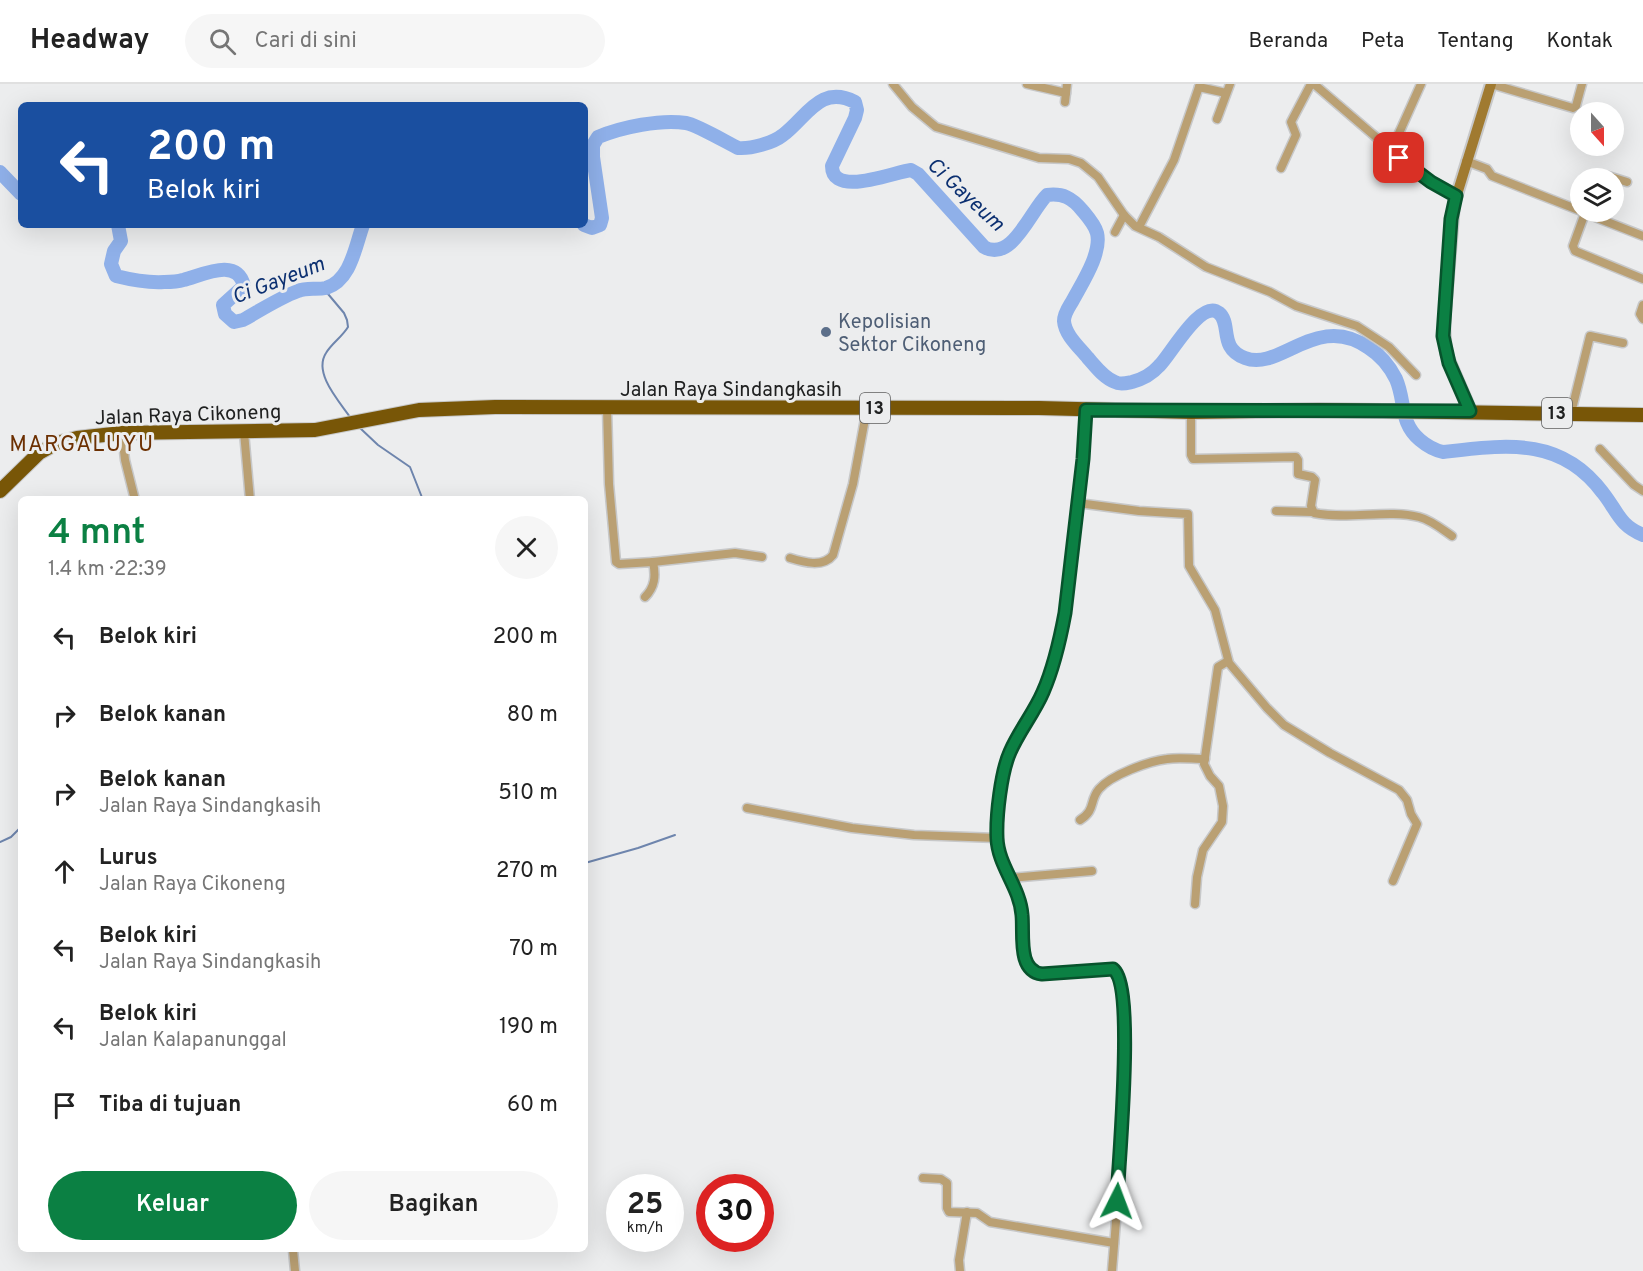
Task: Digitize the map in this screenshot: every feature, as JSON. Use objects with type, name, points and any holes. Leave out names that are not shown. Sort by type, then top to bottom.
[{"type":"highway","name":"Jalan Raya Sindangkasih","points":[[353,424],[394,414],[495,407],[1039,408],[1191,412],[1470,411]]},
{"type":"highway","name":"13","points":[[1470,411],[1643,415]]},
{"type":"highway","name":"Jalan Raya Cikoneng","points":[[0,491],[39,453],[57,443],[77,438],[123,433],[315,430],[353,424]]},
{"type":"main road","points":[[1470,411],[1449,363],[1443,336],[1451,219],[1466,161],[1491,84]]},
{"type":"street","points":[[893,84],[912,107],[936,127],[1039,158],[1069,159],[1081,163],[1098,177],[1124,215],[1138,227],[1164,240],[1206,267],[1270,292],[1296,306],[1357,326],[1389,346],[1416,375]]},
{"type":"street","points":[[1027,84],[1066,93]]},
{"type":"street","points":[[1217,119],[1230,84]]},
{"type":"street","points":[[1281,168],[1296,135],[1291,122],[1292,118],[1312,84],[1425,178],[1456,196]]},
{"type":"street","points":[[1391,151],[1421,84]]},
{"type":"street","points":[[1491,84],[1573,108],[1577,105],[1582,84]]},
{"type":"street","points":[[1138,227],[1174,160],[1200,86],[1226,93]]},
{"type":"street","points":[[1466,161],[1487,169],[1492,176],[1503,181],[1570,206]]},
{"type":"street","points":[[1115,232],[1124,215]]},
{"type":"street","points":[[1583,222],[1573,246],[1575,251],[1643,279]]},
{"type":"street","points":[[1610,222],[1643,236]]},
{"type":"street","points":[[1643,305],[1640,314],[1643,319]]},
{"type":"street","points":[[1571,413],[1590,336],[1623,343]]},
{"type":"street","points":[[607,408],[609,484],[616,562],[619,564],[652,562],[735,553],[762,557]]},
{"type":"street","points":[[790,558],[812,563],[829,560],[833,555],[854,484],[867,408]]},
{"type":"street","points":[[1086,410],[1078,503],[1061,634],[1042,696],[1006,760],[997,838],[1002,860],[1021,905],[1025,960],[1032,972],[1042,974],[1108,969],[1116,970],[1119,975],[1124,1006],[1125,1059],[1112,1271]]},
{"type":"street","points":[[1191,412],[1192,458],[1298,457],[1298,474],[1312,477],[1315,480],[1312,512]]},
{"type":"street","points":[[244,432],[250,496]]},
{"type":"street","points":[[123,433],[125,460],[134,496]]},
{"type":"street","points":[[1600,448],[1643,491]]},
{"type":"street","points":[[1078,503],[1144,512],[1188,514],[1189,566],[1215,610],[1228,661],[1284,725],[1402,793],[1408,802],[1411,814],[1417,823],[1393,881]]},
{"type":"street","points":[[1276,511],[1346,516],[1417,516],[1452,536]]},
{"type":"street","points":[[645,597],[655,581],[652,562]]},
{"type":"street","points":[[1195,904],[1197,877],[1203,850],[1222,822],[1223,806],[1219,786],[1204,767],[1204,759],[1218,667],[1228,661]]},
{"type":"street","points":[[1080,820],[1090,813],[1096,793],[1113,778],[1157,760],[1204,759]]},
{"type":"street","points":[[747,808],[852,828],[942,837],[997,838]]},
{"type":"street","points":[[1010,878],[1092,871]]},
{"type":"street","points":[[923,1178],[945,1181],[948,1186],[947,1210],[980,1214],[990,1222],[1114,1243]]},
{"type":"street","points":[[960,1271],[959,1260],[967,1212]]},
{"type":"street","points":[[293,1252],[295,1271]]},
{"type":"waterway","name":"Ci Gayeum","points":[[588,226],[592,228],[600,225],[602,218],[593,157],[593,145],[598,137],[642,125],[676,122],[697,127],[738,148],[749,148],[779,138],[823,100],[832,97],[843,98],[855,102],[857,110],[832,166],[835,175],[842,180],[853,182],[911,170],[918,174],[984,247],[994,250],[1003,248],[1012,242],[1047,195],[1071,199],[1078,206],[1095,227],[1097,250],[1064,321],[1070,336],[1077,345],[1100,372],[1111,380],[1126,383],[1150,374],[1164,360],[1186,330],[1204,314],[1212,311],[1219,313],[1223,318],[1231,348],[1245,358],[1258,360],[1272,357],[1316,339],[1333,336],[1350,338],[1373,351],[1391,370],[1399,387],[1409,426],[1425,444],[1443,452],[1510,447],[1551,453],[1587,475],[1624,522],[1643,535]]},
{"type":"waterway","name":"Ci Gayeum","points":[[0,172],[18,191]]},
{"type":"waterway","name":"Ci Gayeum","points":[[119,228],[121,241],[114,251],[111,264],[116,276],[146,282],[171,282],[218,270],[234,272],[240,277],[244,286],[223,305],[225,314],[234,322],[243,320],[298,291],[326,288],[334,284],[347,270],[362,228]]},
{"type":"waterway","points":[[323,288],[347,320],[348,327],[326,353],[323,369],[334,395],[350,417]]},
{"type":"waterway","points":[[360,428],[378,445],[410,467],[421,496]]},
{"type":"waterway","points":[[0,842],[11,837],[18,830]]},
{"type":"waterway","points":[[588,862],[675,835]]},
{"type":"place","name":"Kepolisian Sektor Cikoneng","points":[[826,332]]},
{"type":"district","name":"MARGALUYU","points":[[82,443]]},
{"type":"route","points":[[1117,1201],[1125,1059],[1124,1006],[1119,975],[1113,969],[1042,974],[1032,972],[1024,954],[1021,905],[999,853],[997,838],[1006,760],[1042,696],[1061,634],[1083,459],[1086,410],[1470,411],[1449,363],[1443,336],[1451,219],[1456,196],[1431,182],[1399,158]]}]
